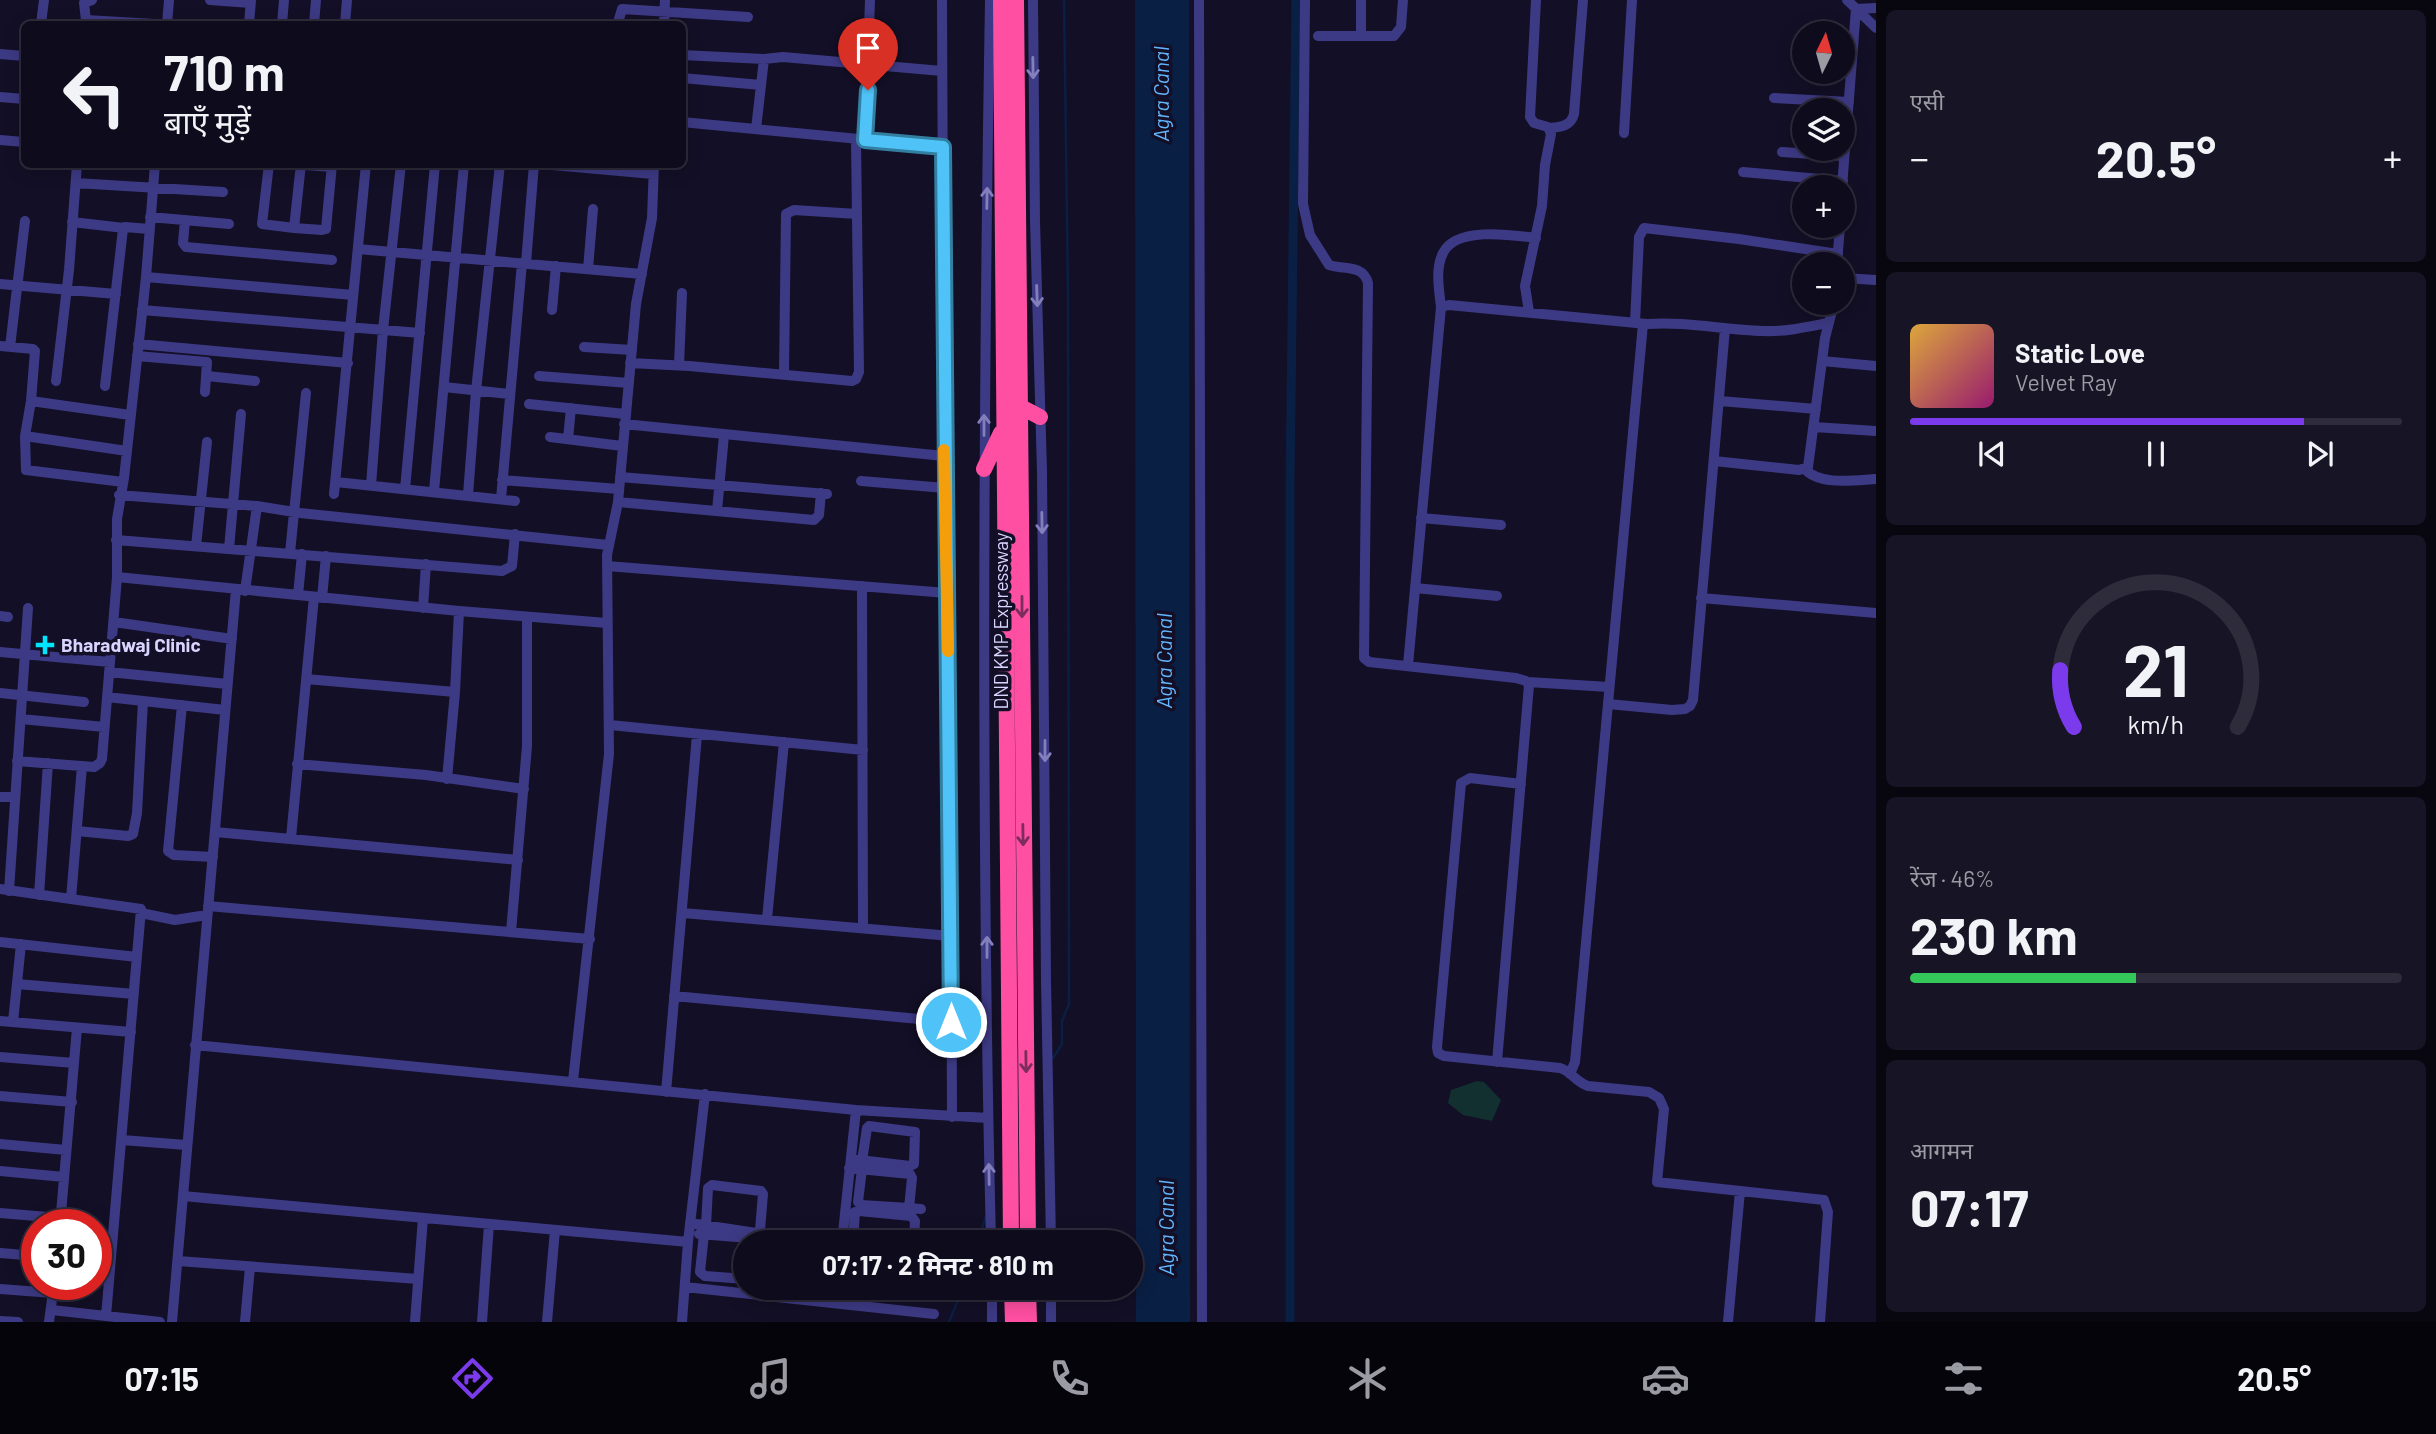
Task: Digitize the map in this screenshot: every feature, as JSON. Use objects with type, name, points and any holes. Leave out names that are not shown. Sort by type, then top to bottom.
[{"type":"highway","name":"DND KMP Expressway","points":[[1001,0],[1011,1230]]},
{"type":"highway","name":"DND KMP Expressway","points":[[1016,0],[1028,1230]]},
{"type":"highway","points":[[1021,407],[1040,417]]},
{"type":"highway","points":[[985,469],[1003,427]]},
{"type":"highway","points":[[1012,1300],[1013,1322]]},
{"type":"highway","points":[[1028,1300],[1029,1322]]},
{"type":"street","points":[[41,21],[44,0]]},
{"type":"street","points":[[92,0],[84,4],[86,20],[100,21]]},
{"type":"street","points":[[167,21],[169,0]]},
{"type":"street","points":[[210,0],[251,2],[249,21]]},
{"type":"street","points":[[282,21],[284,0]]},
{"type":"street","points":[[314,21],[316,0]]},
{"type":"street","points":[[345,21],[347,0]]},
{"type":"street","points":[[664,19],[666,0]]},
{"type":"street","points":[[630,363],[852,381],[858,377],[857,214],[860,140],[869,65],[870,0]]},
{"type":"street","points":[[942,0],[952,1117]]},
{"type":"street","points":[[990,0],[984,370],[991,1230]]},
{"type":"street","points":[[1033,0],[1051,1230]]},
{"type":"street","points":[[1199,0],[1202,1322]]},
{"type":"street","points":[[1305,0],[1303,204],[1306,226],[1329,265],[1357,270],[1365,275],[1368,284],[1364,655],[1369,662],[1486,674],[1528,682],[1609,687]]},
{"type":"street","points":[[1361,0],[1361,36]]},
{"type":"street","points":[[1318,36],[1390,37],[1397,34],[1401,27],[1403,0]]},
{"type":"street","points":[[1536,0],[1530,117],[1534,123],[1550,128],[1570,123],[1574,114],[1583,0]]},
{"type":"street","points":[[1624,133],[1632,0]]},
{"type":"street","points":[[1847,0],[1876,28]]},
{"type":"street","points":[[1856,9],[1876,8]]},
{"type":"street","points":[[620,19],[622,9],[664,19],[748,17]]},
{"type":"street","points":[[1849,98],[1856,9]]},
{"type":"street","points":[[0,54],[21,56]]},
{"type":"street","points":[[686,55],[764,59],[783,57],[942,71]]},
{"type":"street","points":[[756,129],[764,59]]},
{"type":"street","points":[[686,79],[761,85]]},
{"type":"street","points":[[0,97],[21,99]]},
{"type":"street","points":[[1774,98],[1792,99]]},
{"type":"street","points":[[686,122],[943,147]]},
{"type":"street","points":[[1529,312],[1525,286],[1542,206],[1550,128]]},
{"type":"street","points":[[0,140],[21,142]]},
{"type":"street","points":[[1782,152],[1792,153]]},
{"type":"street","points":[[56,381],[77,168]]},
{"type":"street","points":[[17,761],[94,767],[100,763],[114,622],[120,495],[146,278],[155,168]]},
{"type":"street","points":[[268,168],[262,224],[326,229],[332,168]]},
{"type":"street","points":[[294,228],[301,168]]},
{"type":"street","points":[[366,168],[335,488],[371,485],[515,500]]},
{"type":"street","points":[[371,485],[383,330],[401,168]]},
{"type":"street","points":[[405,489],[435,168]]},
{"type":"street","points":[[434,491],[464,168]]},
{"type":"street","points":[[468,495],[500,168]]},
{"type":"street","points":[[500,499],[534,168]]},
{"type":"street","points":[[573,1081],[608,777],[608,545],[618,502],[630,363],[652,218],[654,169],[631,168]]},
{"type":"street","points":[[1743,172],[1792,178]]},
{"type":"street","points":[[76,183],[223,192]]},
{"type":"street","points":[[588,269],[593,209]]},
{"type":"street","points":[[784,374],[786,214],[794,209],[857,214]]},
{"type":"street","points":[[150,216],[229,224]]},
{"type":"street","points":[[185,220],[183,243],[186,247],[332,260]]},
{"type":"street","points":[[25,221],[18,286],[5,347],[36,351],[32,401],[25,436],[25,468],[27,471],[123,482]]},
{"type":"street","points":[[72,222],[149,229]]},
{"type":"street","points":[[105,386],[124,228]]},
{"type":"street","points":[[1570,1074],[1575,1062],[1608,704],[1639,324],[1639,237],[1644,228],[1739,239],[1803,252]]},
{"type":"street","points":[[1408,665],[1441,307],[1438,279],[1443,252],[1452,243],[1490,233],[1536,238]]},
{"type":"street","points":[[359,249],[642,274]]},
{"type":"street","points":[[552,310],[556,266]]},
{"type":"street","points":[[146,278],[353,295]]},
{"type":"street","points":[[1855,279],[1876,280]]},
{"type":"street","points":[[0,284],[116,294]]},
{"type":"street","points":[[679,365],[682,293]]},
{"type":"street","points":[[1441,307],[1449,305],[1639,324],[1669,323],[1779,331],[1828,323]]},
{"type":"street","points":[[142,310],[420,333]]},
{"type":"street","points":[[1805,469],[1810,461],[1830,315]]},
{"type":"street","points":[[1608,704],[1672,710],[1690,706],[1695,691],[1700,598],[1725,328]]},
{"type":"street","points":[[138,344],[348,363]]},
{"type":"street","points":[[584,347],[632,350]]},
{"type":"street","points":[[136,356],[204,361],[208,364],[205,392]]},
{"type":"street","points":[[1822,361],[1876,366]]},
{"type":"street","points":[[207,376],[255,381]]},
{"type":"street","points":[[539,376],[629,383]]},
{"type":"street","points":[[444,387],[509,394]]},
{"type":"street","points":[[298,595],[294,511],[306,393]]},
{"type":"street","points":[[32,401],[130,415]]},
{"type":"street","points":[[1720,401],[1816,409]]},
{"type":"street","points":[[529,404],[571,408],[724,435],[944,456]]},
{"type":"street","points":[[568,439],[571,408]]},
{"type":"street","points":[[229,549],[240,414]]},
{"type":"street","points":[[1814,427],[1876,431]]},
{"type":"street","points":[[717,511],[724,435]]},
{"type":"street","points":[[25,436],[127,451]]},
{"type":"street","points":[[550,437],[622,446]]},
{"type":"street","points":[[196,546],[206,442]]},
{"type":"street","points":[[1714,461],[1805,469],[1812,476],[1821,478],[1876,479]]},
{"type":"street","points":[[618,502],[814,520],[819,515],[824,493],[620,477]]},
{"type":"street","points":[[502,481],[619,489]]},
{"type":"street","points":[[861,481],[945,488]]},
{"type":"street","points":[[120,495],[232,503],[608,545]]},
{"type":"street","points":[[172,1322],[227,684],[240,590],[251,551],[257,506]]},
{"type":"street","points":[[1421,518],[1501,525]]},
{"type":"street","points":[[116,540],[496,570],[509,569],[513,562],[515,534]]},
{"type":"street","points":[[291,838],[306,679],[326,556]]},
{"type":"street","points":[[423,608],[426,564]]},
{"type":"street","points":[[607,566],[947,593]]},
{"type":"street","points":[[117,577],[423,608],[607,623]]},
{"type":"street","points":[[862,586],[863,928]]},
{"type":"street","points":[[1415,588],[1497,596]]},
{"type":"street","points":[[1700,598],[1876,613]]},
{"type":"street","points":[[28,608],[5,890],[141,909],[111,1318]]},
{"type":"street","points":[[447,779],[459,611]]},
{"type":"street","points":[[511,932],[524,789],[528,705],[527,617]]},
{"type":"street","points":[[114,622],[232,639]]},
{"type":"street","points":[[0,652],[227,684]]},
{"type":"street","points":[[306,679],[455,692]]},
{"type":"street","points":[[1497,1062],[1530,691],[1528,682]]},
{"type":"street","points":[[0,693],[84,702]]},
{"type":"street","points":[[107,697],[225,710]]},
{"type":"street","points":[[77,831],[128,836],[133,834],[137,813],[144,701]]},
{"type":"street","points":[[182,705],[168,851],[174,855],[213,857]]},
{"type":"street","points":[[20,719],[104,727]]},
{"type":"street","points":[[610,725],[863,750]]},
{"type":"street","points":[[666,1091],[698,735]]},
{"type":"street","points":[[767,919],[784,742]]},
{"type":"street","points":[[39,895],[48,763]]},
{"type":"street","points":[[297,764],[524,789]]},
{"type":"street","points":[[71,899],[82,766]]},
{"type":"street","points":[[1521,784],[1470,778],[1461,783],[1438,1053],[1444,1056],[1560,1068],[1577,1082],[1588,1086],[1642,1091],[1659,1098],[1664,1109],[1657,1182],[1816,1198],[1826,1203],[1820,1322]]},
{"type":"street","points":[[0,797],[14,797]]},
{"type":"street","points":[[0,827],[12,828]]},
{"type":"street","points":[[215,832],[518,860]]},
{"type":"street","points":[[141,914],[175,920],[208,910],[590,939]]},
{"type":"street","points":[[683,913],[951,936]]},
{"type":"street","points":[[0,942],[137,957]]},
{"type":"street","points":[[13,1022],[21,944]]},
{"type":"street","points":[[17,984],[134,994]]},
{"type":"street","points":[[674,996],[951,1022]]},
{"type":"street","points":[[0,1021],[131,1032]]},
{"type":"street","points":[[61,1209],[77,1028]]},
{"type":"street","points":[[195,1045],[856,1111],[988,1118]]},
{"type":"street","points":[[0,1057],[74,1063]]},
{"type":"street","points":[[682,1322],[705,1094]]},
{"type":"street","points":[[0,1096],[72,1102]]},
{"type":"street","points":[[856,1111],[856,1165],[858,1202],[861,1205],[915,1208],[910,1174],[856,1165]]},
{"type":"street","points":[[844,1230],[856,1165],[867,1128],[869,1126],[915,1132],[914,1164],[856,1165]]},
{"type":"street","points":[[122,1140],[186,1144]]},
{"type":"street","points":[[0,1144],[66,1150]]},
{"type":"street","points":[[0,1171],[64,1177]]},
{"type":"street","points":[[183,1196],[555,1230],[689,1233],[705,1230],[757,1233],[760,1230],[761,1191],[712,1185],[708,1188],[705,1230],[701,1272],[705,1276],[733,1278]]},
{"type":"street","points":[[1728,1322],[1740,1191]]},
{"type":"street","points":[[854,1230],[855,1212],[859,1210],[911,1216],[915,1221],[915,1230]]},
{"type":"street","points":[[0,1213],[21,1216]]},
{"type":"street","points":[[415,1322],[423,1218]]},
{"type":"street","points":[[482,1322],[489,1224]]},
{"type":"street","points":[[547,1322],[555,1230]]},
{"type":"street","points":[[705,1230],[733,1235]]},
{"type":"street","points":[[0,1253],[21,1255]]},
{"type":"street","points":[[178,1261],[418,1279]]},
{"type":"street","points":[[245,1322],[250,1267]]},
{"type":"street","points":[[685,1287],[733,1290]]},
{"type":"street","points":[[0,1289],[21,1289]]},
{"type":"street","points":[[49,1322],[52,1300]]},
{"type":"street","points":[[814,1300],[934,1314]]},
{"type":"street","points":[[992,1300],[992,1322]]},
{"type":"street","points":[[1051,1300],[1051,1322]]},
{"type":"street","points":[[52,1310],[160,1322]]},
{"type":"street","points":[[0,1321],[18,1322]]},
{"type":"green space","points":[[1477,1081],[1484,1082],[1501,1100],[1492,1121],[1463,1115],[1448,1103],[1451,1090]]},
{"type":"water","name":"Agra Canal","points":[[1135,0],[1189,0],[1190,1322],[1136,1322],[1136,1300],[1143,1300],[1143,1230],[1136,1230]]},
{"type":"waterway","points":[[1053,1058],[1062,1044],[1062,1021],[1069,1004],[1068,292],[1064,0]]},
{"type":"waterway","points":[[1290,1322],[1290,482],[1296,0]]},
{"type":"waterway","points":[[982,1230],[986,1216]]},
{"type":"waterway","points":[[949,1322],[958,1300]]},
{"type":"slow traffic","points":[[944,450],[948,651]]},
{"type":"place","name":"Bharadwaj Clinic","points":[[45,645]]},
{"type":"route","points":[[868,90],[865,140],[943,147],[951,1022]]}]
